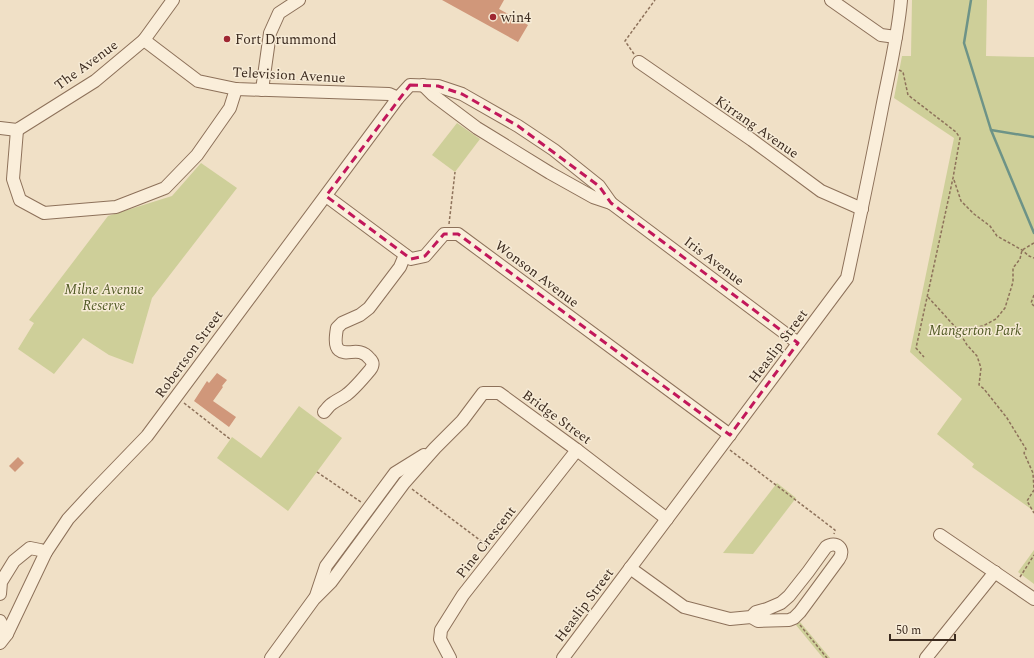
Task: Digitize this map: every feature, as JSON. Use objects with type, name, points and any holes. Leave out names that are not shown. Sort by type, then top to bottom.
[{"type":"street","name":"The Avenue","points":[[17,130],[95,81],[144,40],[173,0]]},
{"type":"street","points":[[262,90],[270,33],[279,13],[299,0]]},
{"type":"street","points":[[831,0],[880,35],[896,36]]},
{"type":"street","name":"Heaslip Street","points":[[563,658],[847,278],[891,65],[901,0]]},
{"type":"street","name":"Television Avenue","points":[[144,40],[198,81],[236,89],[389,94],[398,98]]},
{"type":"street","name":"Kirrang Avenue","points":[[639,62],[752,140],[821,191],[862,209]]},
{"type":"street","name":"Iris Avenue","points":[[410,85],[438,86],[462,94],[518,126],[554,150],[599,186],[611,203],[798,343]]},
{"type":"street","name":"Robertson Street","points":[[4,638],[46,552],[68,519],[147,436],[298,231],[326,196],[398,98],[410,85]]},
{"type":"street","name":"Iris Avenue","points":[[423,85],[433,95],[477,128],[550,173],[593,197],[611,203]]},
{"type":"street","points":[[0,128],[17,130],[13,179],[20,200],[44,213],[116,207],[165,188],[197,155],[230,108],[236,89]]},
{"type":"street","points":[[326,196],[411,259],[425,256],[444,234],[448,234]]},
{"type":"street","name":"Wonson Avenue","points":[[448,234],[458,234],[726,440]]},
{"type":"street","points":[[324,412],[333,402],[345,396],[351,390],[370,370],[373,363],[363,352],[343,352],[339,350],[336,346],[337,328],[342,323],[360,315],[369,308],[400,267],[405,255]]},
{"type":"street","name":"Bridge Street","points":[[271,658],[314,599],[331,582],[404,483],[435,448],[462,421],[483,393],[498,393],[667,519]]},
{"type":"street","name":"Bridge Street","points":[[314,599],[326,566],[395,473],[435,448]]},
{"type":"street","name":"Pine Crescent","points":[[450,658],[440,639],[441,630],[464,595],[496,552],[576,450]]},
{"type":"street","points":[[940,535],[1034,599]]},
{"type":"street","points":[[630,568],[684,607],[730,619],[751,617],[756,612],[780,603],[789,596],[829,544],[837,545],[840,548],[842,555],[794,618],[788,620],[758,622],[751,617]]},
{"type":"street","points":[[0,594],[1,582],[14,561],[30,548],[46,552]]},
{"type":"street","points":[[926,658],[995,572]]},
{"type":"street","points":[[0,621],[4,638]]},
{"type":"path","points":[[639,62],[625,41],[655,0]]},
{"type":"path","points":[[891,65],[903,72],[908,95],[956,132],[960,138],[953,178],[916,348],[924,357]]},
{"type":"path","points":[[448,234],[456,172]]},
{"type":"path","points":[[953,178],[961,201],[974,214],[990,226],[997,236],[1034,258]]},
{"type":"path","points":[[958,330],[982,326],[996,319],[1005,308],[1014,282],[1013,268],[1020,259],[1022,250],[1034,243]]},
{"type":"path","points":[[1034,294],[1031,303],[1034,306]]},
{"type":"path","points":[[928,296],[958,330],[967,345],[977,356],[981,368],[979,386],[1008,418],[1026,449],[1024,453],[1033,474],[1034,490],[1027,501],[1034,513]]},
{"type":"path","points":[[176,396],[230,439]]},
{"type":"path","points":[[726,440],[835,530],[833,544]]},
{"type":"path","points":[[317,472],[369,507]]},
{"type":"path","points":[[404,483],[496,552]]},
{"type":"path","points":[[1014,585],[1034,555]]},
{"type":"path","points":[[794,618],[827,658]]},
{"type":"highlighted area","points":[[410,85],[438,86],[462,94],[518,126],[599,186],[611,203],[798,343],[730,435],[458,234],[444,234],[425,256],[411,259],[326,196]]},
{"type":"green space","name":"Mangerton Park","points":[[912,0],[987,0],[986,56],[1034,57],[1034,511],[972,467],[974,464],[937,434],[962,399],[910,352],[954,138],[894,98],[902,56],[911,56]]},
{"type":"green space","points":[[457,123],[480,139],[455,172],[432,155]]},
{"type":"green space","name":"Milne Avenue Reserve","points":[[201,163],[237,188],[152,298],[133,364],[109,355],[83,338],[54,374],[18,349],[34,323],[29,320],[108,216],[172,196]]},
{"type":"green space","points":[[299,406],[342,438],[288,511],[217,458],[232,437],[261,458]]},
{"type":"green space","points":[[777,483],[796,498],[753,554],[723,553]]},
{"type":"green space","points":[[1034,550],[1034,584],[1018,572]]},
{"type":"green space","points":[[800,622],[830,658],[823,658],[796,625]]},
{"type":"building","name":"win4","points":[[442,0],[504,0],[499,9],[528,25],[518,42]]},
{"type":"building","points":[[217,373],[227,380],[213,401],[236,417],[229,427],[194,401],[207,381],[209,383]]},
{"type":"building","points":[[18,457],[24,463],[15,472],[9,466]]},
{"type":"waterway","points":[[971,0],[964,43],[991,130],[1034,233]]},
{"type":"waterway","points":[[991,130],[1034,137]]},
{"type":"place","name":"win4","points":[[493,17]]},
{"type":"place","name":"Fort Drummond","points":[[227,39]]}]
